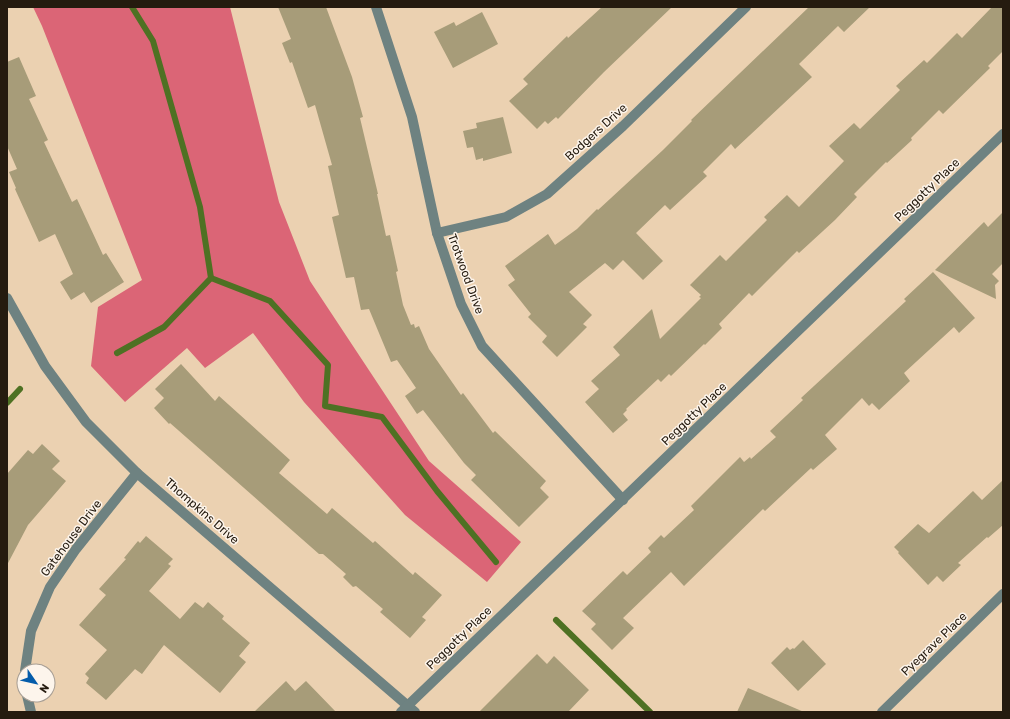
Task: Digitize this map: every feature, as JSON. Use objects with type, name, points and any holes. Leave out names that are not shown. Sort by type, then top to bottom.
[{"type":"street","name":"Trotwood Drive","points":[[376,7],[412,117],[437,233],[461,304],[482,346],[623,500]]},
{"type":"street","name":"Bodgers Drive","points":[[437,233],[506,217],[547,194],[623,126],[746,7]]},
{"type":"street","name":"Peggotty Place","points":[[408,710],[623,500],[1003,134]]},
{"type":"street","name":"Thompkins Drive","points":[[7,298],[46,366],[86,422],[137,473],[408,710]]},
{"type":"street","name":"Gatehouse Drive","points":[[26,663],[31,631],[50,587],[76,549],[137,473]]},
{"type":"street","name":"Pyegrave Place","points":[[882,712],[1003,594]]},
{"type":"shaded area","points":[[33,7],[230,7],[279,202],[310,281],[429,461],[521,542],[487,582],[405,515],[304,402],[253,333],[205,368],[187,348],[125,402],[91,366],[98,307],[142,280],[42,26]]},
{"type":"building","points":[[278,7],[326,7],[352,77],[363,117],[360,118],[378,194],[386,236],[390,235],[398,271],[396,272],[403,305],[411,325],[414,324],[415,328],[419,326],[429,349],[461,395],[463,393],[493,433],[495,431],[546,481],[540,488],[549,497],[519,527],[471,480],[476,475],[464,463],[423,410],[417,414],[405,396],[416,388],[397,360],[391,362],[369,309],[361,310],[354,277],[346,278],[332,217],[339,215],[328,166],[332,165],[315,105],[308,108],[292,62],[290,63],[282,43],[291,39]]},
{"type":"building","points":[[602,7],[672,7],[604,72],[558,119],[556,117],[548,124],[545,121],[537,129],[509,101],[528,84],[523,79],[567,36],[568,38]]},
{"type":"building","points":[[809,7],[870,7],[844,32],[838,26],[799,64],[812,77],[735,149],[731,144],[703,172],[707,176],[670,210],[665,205],[636,233],[663,261],[643,280],[623,260],[613,270],[605,263],[569,292],[592,315],[583,324],[587,327],[557,357],[542,342],[547,336],[528,317],[531,314],[508,285],[515,280],[505,266],[548,234],[555,245],[577,229],[663,150],[692,121],[691,120]]},
{"type":"building","points":[[992,7],[1003,7],[1003,51],[988,66],[990,68],[943,114],[939,110],[911,138],[912,140],[887,163],[886,162],[854,194],[857,197],[835,220],[799,253],[797,251],[752,296],[749,293],[719,324],[722,328],[705,345],[704,344],[671,376],[669,374],[661,382],[658,379],[626,409],[627,410],[623,414],[628,420],[613,433],[585,402],[599,389],[591,381],[620,355],[613,347],[652,309],[660,339],[701,298],[699,297],[701,295],[690,285],[720,255],[726,261],[767,220],[764,217],[787,195],[799,207],[844,161],[829,146],[854,123],[860,129],[900,90],[896,86],[924,60],[927,63],[957,33],[962,38]]},
{"type":"building","points":[[482,12],[498,44],[453,68],[434,32],[454,22],[456,26]]},
{"type":"building","points":[[19,57],[36,96],[29,99],[48,140],[44,142],[72,202],[77,199],[103,255],[106,253],[124,282],[91,303],[84,292],[71,300],[60,282],[73,274],[55,234],[39,242],[9,172],[17,169],[7,146],[7,62]]},
{"type":"building","points":[[503,117],[512,153],[483,161],[483,158],[476,160],[473,147],[467,148],[463,131],[477,128],[476,123]]},
{"type":"building","points":[[1003,212],[1003,263],[992,274],[999,281],[995,285],[996,299],[935,270],[984,222],[988,227]]},
{"type":"building","points":[[933,272],[975,318],[959,333],[954,327],[904,373],[910,381],[879,410],[872,403],[869,406],[862,398],[825,435],[837,449],[813,470],[811,468],[765,511],[763,509],[684,586],[671,572],[623,618],[634,628],[612,650],[591,629],[596,624],[582,611],[623,571],[627,575],[651,552],[648,548],[661,535],[664,538],[694,510],[691,506],[740,457],[744,462],[750,457],[751,459],[776,437],[770,431],[803,400],[801,398],[906,301],[904,299]]},
{"type":"building","points":[[181,364],[215,401],[219,396],[290,460],[279,473],[327,514],[332,508],[373,543],[375,541],[413,575],[415,572],[442,595],[422,617],[426,620],[410,638],[380,612],[383,609],[356,586],[353,587],[343,577],[346,574],[323,554],[319,554],[170,423],[169,424],[154,408],[164,398],[155,389]]},
{"type":"building","points":[[42,444],[60,461],[52,469],[66,481],[28,525],[7,565],[7,474],[28,450],[33,454]]},
{"type":"building","points":[[1003,480],[1003,525],[958,563],[961,565],[943,582],[937,576],[928,585],[894,547],[918,524],[929,533],[973,491],[982,500]]},
{"type":"building","points":[[146,536],[173,559],[168,564],[171,566],[149,591],[180,619],[195,602],[203,608],[208,602],[224,616],[222,619],[250,643],[239,656],[246,662],[220,693],[164,645],[142,674],[135,669],[106,700],[86,683],[89,678],[85,674],[107,650],[79,625],[106,595],[99,589],[126,559],[124,558],[138,541],[140,543]]},
{"type":"building","points":[[803,640],[826,664],[798,691],[771,663],[787,647],[790,650],[793,648],[794,649]]},
{"type":"building","points":[[537,654],[547,664],[554,656],[589,690],[568,712],[479,712]]},
{"type":"building","points":[[286,681],[295,691],[306,681],[336,712],[254,712]]},
{"type":"building","points":[[748,688],[804,712],[737,712]]},
{"type":"waterway","points":[[117,353],[164,327],[211,278],[200,207],[153,41],[132,7]]},
{"type":"waterway","points":[[211,278],[270,301],[328,365],[325,406],[382,417],[437,491],[496,562]]},
{"type":"waterway","points":[[7,403],[20,389]]},
{"type":"waterway","points":[[556,620],[650,712]]}]
